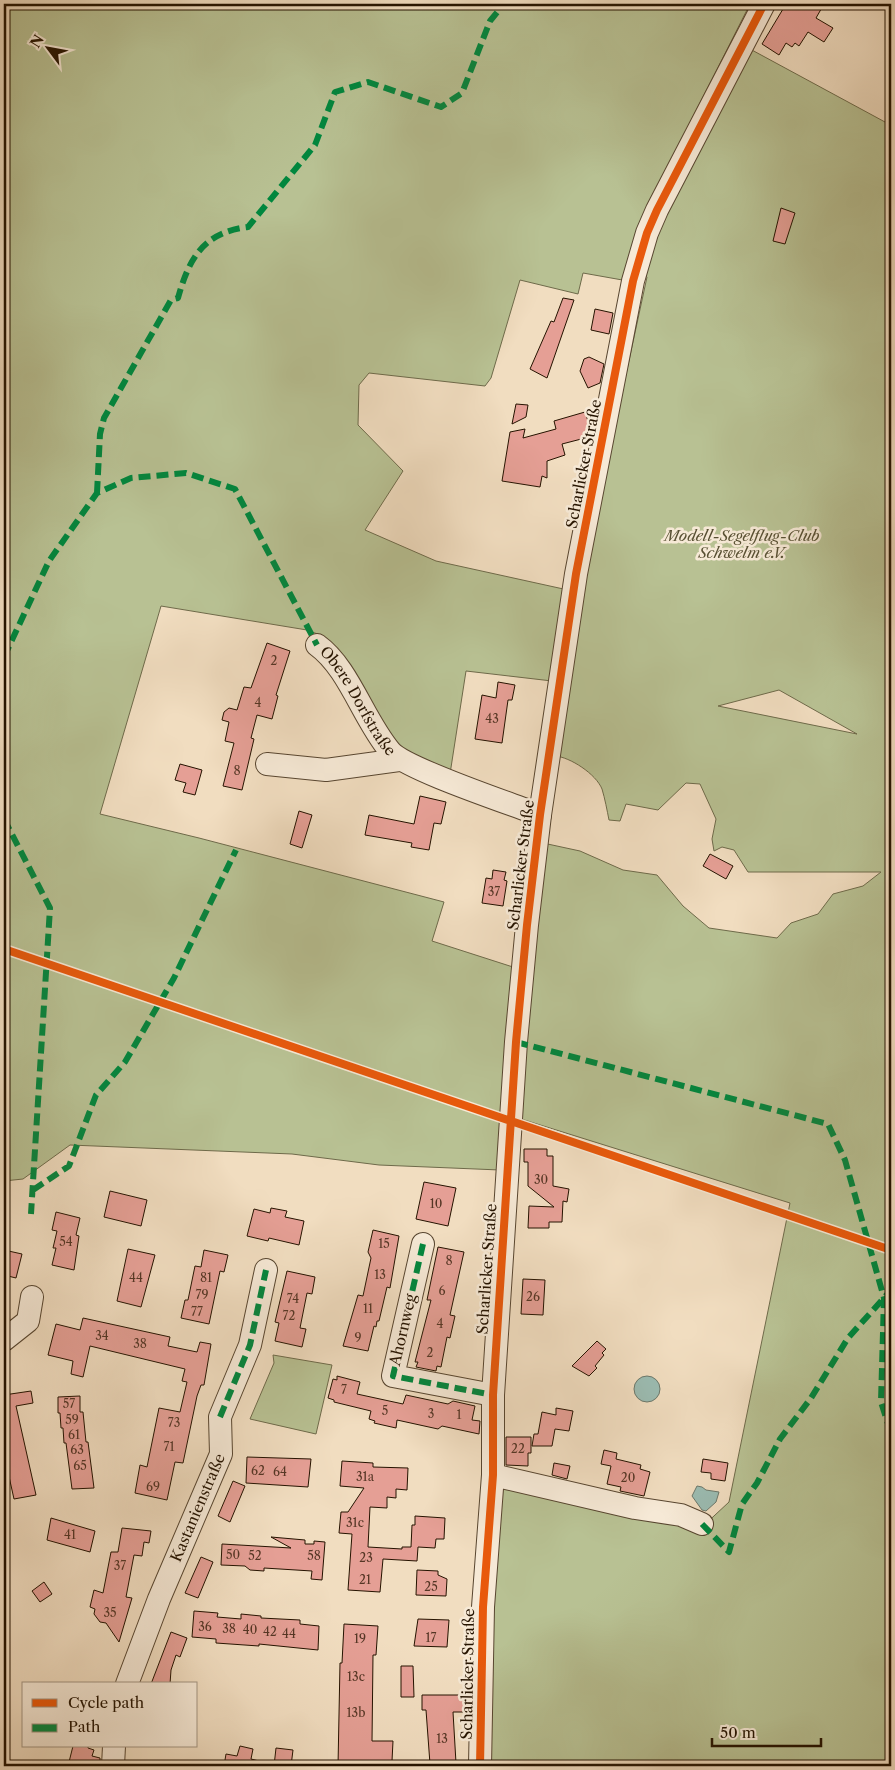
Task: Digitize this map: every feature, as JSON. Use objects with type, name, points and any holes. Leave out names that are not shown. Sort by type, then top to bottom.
[{"type":"street","name":"Scharlicker Straße","points":[[480,1766],[483,1607],[492,1475],[492,1394],[516,1042],[540,815],[576,574],[640,257],[657,210],[764,4]]},
{"type":"street","name":"Obere Dorfstraße","points":[[317,645],[330,654],[373,729],[399,760],[540,815]]},
{"type":"street","name":"Obere Dorfstraße","points":[[267,764],[326,770],[399,760]]},
{"type":"street","name":"Ahornweg","points":[[423,1244],[393,1376],[492,1394]]},
{"type":"street","name":"Kastanienstraße","points":[[128,1682],[158,1599],[221,1454],[220,1417],[250,1344],[266,1270]]},
{"type":"street","points":[[4,1340],[28,1321],[32,1297]]},
{"type":"street","points":[[492,1475],[635,1508],[681,1515],[702,1524]]},
{"type":"street","points":[[113,1766],[114,1748]]},
{"type":"green space","name":"Modell-Segelflug-Club Schwelm e.V.","points":[[4,4],[750,4],[656,190],[628,281],[583,273],[578,294],[520,280],[491,378],[485,386],[369,373],[359,385],[358,425],[403,471],[365,530],[436,561],[568,590],[552,681],[466,671],[450,774],[402,755],[379,730],[323,636],[307,630],[161,606],[100,814],[444,902],[432,941],[516,968],[543,843],[580,851],[623,870],[657,875],[683,906],[709,928],[777,938],[791,923],[818,914],[833,894],[863,886],[881,872],[748,872],[734,850],[722,847],[714,851],[712,839],[716,819],[700,784],[686,783],[658,810],[626,804],[620,821],[609,820],[599,783],[582,767],[568,759],[555,756],[584,569],[647,277],[641,272],[657,226],[750,49],[885,122],[891,121],[891,1766],[485,1766],[496,1485],[700,1529],[729,1502],[790,1203],[505,1114],[500,1170],[379,1165],[292,1154],[70,1145],[23,1179],[4,1181]],"holes":[[[779,690],[857,734],[718,706]]]},
{"type":"green space","points":[[273,1355],[332,1365],[316,1434],[250,1419],[274,1363]]},
{"type":"water","points":[[647,1376],[656,1380],[660,1389],[656,1398],[647,1402],[638,1398],[634,1389],[638,1380]]},
{"type":"water","points":[[697,1486],[719,1492],[716,1502],[706,1511],[702,1510],[692,1496]]},
{"type":"building","points":[[786,4],[824,4],[816,18],[833,28],[824,42],[808,32],[799,46],[795,43],[792,47],[786,43],[779,55],[762,44]]},
{"type":"building","points":[[781,208],[795,213],[785,244],[773,241]]},
{"type":"building","points":[[563,298],[574,300],[547,378],[530,369],[551,321],[554,322]]},
{"type":"building","points":[[595,309],[613,313],[609,334],[591,330]]},
{"type":"building","points":[[589,357],[604,364],[600,383],[588,388],[580,371],[584,359]]},
{"type":"building","points":[[516,404],[528,405],[526,417],[512,424]]},
{"type":"building","points":[[585,412],[591,430],[589,437],[562,444],[565,455],[547,461],[547,478],[542,476],[540,487],[502,481],[510,432],[525,429],[523,438],[556,429],[554,421]]},
{"type":"building","points":[[267,643],[290,651],[276,695],[278,696],[272,719],[257,715],[251,738],[254,739],[242,790],[223,786],[234,743],[225,741],[229,722],[222,720],[224,712],[229,708],[237,710],[244,687],[251,688]]},
{"type":"building","points":[[498,682],[515,685],[512,700],[508,700],[502,743],[475,739],[482,695],[496,698]]},
{"type":"building","points":[[180,764],[202,770],[195,795],[183,792],[186,783],[175,780]]},
{"type":"building","points":[[420,796],[446,802],[441,824],[434,823],[429,850],[411,847],[412,843],[365,835],[369,815],[414,824]]},
{"type":"building","points":[[299,811],[312,815],[302,848],[290,844]]},
{"type":"building","points":[[710,854],[733,866],[726,879],[703,866]]},
{"type":"building","points":[[493,870],[506,872],[504,880],[507,881],[503,906],[482,903],[486,878],[492,879]]},
{"type":"building","points":[[524,1149],[547,1149],[547,1156],[553,1156],[553,1186],[569,1189],[567,1202],[563,1201],[562,1222],[549,1222],[549,1228],[528,1228],[529,1206],[554,1207],[528,1186],[528,1162],[524,1162]]},
{"type":"building","points":[[424,1182],[456,1188],[448,1226],[416,1219]]},
{"type":"building","points":[[110,1191],[147,1200],[141,1226],[104,1217]]},
{"type":"building","points":[[271,1208],[287,1211],[285,1217],[304,1221],[299,1245],[269,1238],[268,1241],[247,1236],[254,1209],[270,1213]]},
{"type":"building","points":[[56,1212],[80,1218],[76,1235],[79,1236],[74,1270],[52,1265],[56,1248],[53,1248],[57,1231],[52,1230]]},
{"type":"building","points":[[373,1230],[399,1236],[390,1288],[387,1287],[379,1321],[377,1321],[376,1327],[374,1326],[368,1351],[343,1346],[358,1295],[363,1296],[371,1258],[368,1252]]},
{"type":"building","points":[[438,1247],[464,1252],[450,1315],[455,1316],[450,1338],[447,1337],[441,1367],[437,1366],[436,1371],[416,1367],[418,1362],[415,1362],[431,1300],[427,1300]]},
{"type":"building","points":[[128,1249],[155,1255],[141,1307],[117,1301]]},
{"type":"building","points":[[4,1250],[22,1254],[16,1278],[4,1275]]},
{"type":"building","points":[[204,1250],[228,1255],[224,1272],[220,1271],[209,1324],[181,1318],[185,1300],[188,1300],[195,1266],[201,1267]]},
{"type":"building","points":[[287,1271],[315,1277],[312,1294],[307,1293],[300,1328],[306,1329],[302,1347],[275,1341],[279,1323],[275,1322]]},
{"type":"building","points":[[523,1279],[545,1280],[543,1315],[521,1314]]},
{"type":"building","points":[[83,1318],[170,1337],[168,1346],[197,1352],[200,1342],[211,1344],[204,1385],[201,1385],[197,1396],[183,1463],[175,1462],[167,1500],[135,1493],[140,1465],[147,1467],[159,1408],[180,1412],[187,1382],[182,1381],[185,1369],[90,1346],[83,1377],[71,1374],[73,1361],[48,1355],[56,1324],[80,1330]]},
{"type":"building","points":[[597,1341],[606,1349],[602,1353],[604,1355],[595,1366],[597,1368],[589,1376],[572,1366]]},
{"type":"building","points":[[337,1376],[360,1382],[357,1394],[403,1404],[406,1395],[448,1404],[453,1401],[475,1406],[472,1420],[480,1421],[479,1434],[442,1426],[438,1429],[397,1420],[396,1428],[374,1423],[375,1421],[369,1419],[371,1411],[334,1402],[334,1400],[328,1398],[333,1379],[337,1380]]},
{"type":"building","points":[[31,1391],[33,1403],[16,1406],[36,1495],[14,1499],[4,1454],[4,1395]]},
{"type":"building","points":[[80,1396],[80,1412],[83,1412],[94,1488],[72,1489],[66,1443],[64,1443],[63,1428],[61,1428],[60,1413],[58,1413],[58,1397]]},
{"type":"building","points":[[556,1408],[573,1411],[569,1431],[555,1429],[552,1446],[532,1446],[534,1434],[538,1434],[542,1412],[556,1415]]},
{"type":"building","points":[[506,1437],[531,1437],[531,1453],[528,1453],[528,1466],[506,1465]]},
{"type":"building","points":[[604,1450],[617,1453],[616,1459],[641,1465],[640,1469],[650,1472],[644,1496],[620,1491],[621,1487],[607,1484],[611,1466],[601,1464]]},
{"type":"building","points":[[247,1457],[311,1459],[308,1487],[246,1483]]},
{"type":"building","points":[[703,1459],[728,1463],[725,1481],[711,1479],[711,1473],[701,1472]]},
{"type":"building","points":[[342,1461],[373,1463],[373,1467],[408,1468],[407,1490],[396,1489],[396,1498],[387,1497],[387,1508],[370,1507],[368,1547],[402,1549],[402,1547],[411,1547],[412,1525],[415,1525],[415,1516],[445,1518],[444,1539],[436,1539],[435,1548],[418,1547],[417,1561],[383,1559],[380,1592],[348,1590],[352,1534],[339,1533],[341,1512],[348,1512],[364,1488],[340,1486]]},
{"type":"building","points":[[554,1463],[570,1466],[567,1479],[552,1475]]},
{"type":"building","points":[[233,1481],[245,1486],[230,1522],[218,1516]]},
{"type":"building","points":[[51,1518],[95,1531],[90,1552],[47,1540]]},
{"type":"building","points":[[122,1528],[151,1531],[149,1543],[144,1542],[142,1556],[134,1555],[126,1597],[132,1598],[119,1642],[106,1623],[100,1622],[94,1614],[95,1609],[90,1607],[94,1590],[103,1593],[111,1552],[118,1552]]},
{"type":"building","points":[[271,1537],[305,1540],[305,1544],[314,1544],[314,1541],[325,1542],[322,1580],[311,1579],[312,1571],[264,1568],[264,1571],[250,1570],[245,1566],[221,1565],[222,1544],[291,1548]]},
{"type":"building","points":[[201,1557],[213,1562],[198,1598],[185,1593]]},
{"type":"building","points":[[417,1570],[438,1571],[438,1575],[447,1579],[446,1596],[416,1595]]},
{"type":"building","points":[[44,1582],[52,1594],[40,1602],[32,1591]]},
{"type":"building","points":[[194,1611],[218,1613],[217,1617],[241,1619],[241,1614],[261,1616],[261,1618],[300,1620],[300,1624],[319,1626],[318,1650],[259,1644],[259,1646],[216,1643],[216,1639],[192,1637]]},
{"type":"building","points":[[418,1619],[449,1620],[447,1647],[414,1646]]},
{"type":"building","points":[[344,1624],[378,1626],[376,1655],[373,1655],[372,1741],[393,1741],[392,1761],[369,1761],[369,1766],[338,1766],[340,1663],[342,1663]]},
{"type":"building","points":[[171,1632],[187,1638],[180,1657],[176,1655],[171,1670],[170,1682],[152,1682]]},
{"type":"building","points":[[401,1666],[413,1666],[414,1697],[401,1697]]},
{"type":"building","points":[[422,1695],[468,1695],[468,1712],[453,1712],[456,1763],[430,1764],[426,1710],[422,1710]]},
{"type":"building","points":[[240,1746],[253,1749],[251,1759],[259,1761],[258,1766],[224,1766],[226,1754],[237,1756]]},
{"type":"building","points":[[72,1748],[94,1750],[92,1756],[100,1758],[100,1766],[68,1766]]},
{"type":"building","points":[[276,1748],[293,1750],[291,1766],[274,1766]]},
{"type":"marked path","points":[[97,493],[100,434],[104,418],[171,300],[178,298],[187,271],[201,249],[209,241],[220,235],[248,227],[315,145],[335,92],[368,82],[441,107],[462,93],[490,21],[504,4]]},
{"type":"marked path","points":[[4,657],[49,561],[97,493],[131,478],[186,473],[235,489],[317,645]]},
{"type":"marked path","points":[[4,819],[50,908],[31,1214]]},
{"type":"marked path","points":[[33,1190],[69,1166],[96,1095],[125,1062],[174,978],[236,850]]},
{"type":"marked path","points":[[516,1042],[828,1124],[845,1160],[884,1298],[881,1402],[891,1433]]},
{"type":"marked path","points":[[423,1244],[393,1376],[493,1395]]},
{"type":"marked path","points":[[220,1417],[250,1345],[266,1270]]},
{"type":"marked path","points":[[702,1524],[729,1552],[742,1504],[757,1483],[780,1439],[811,1398],[848,1338],[891,1290]]},
{"type":"cycle path","points":[[480,1766],[483,1607],[493,1475],[493,1395],[516,1042],[540,815],[576,574],[633,281],[647,233],[657,210],[764,4]]},
{"type":"cycle path","points":[[4,949],[891,1250]]}]
